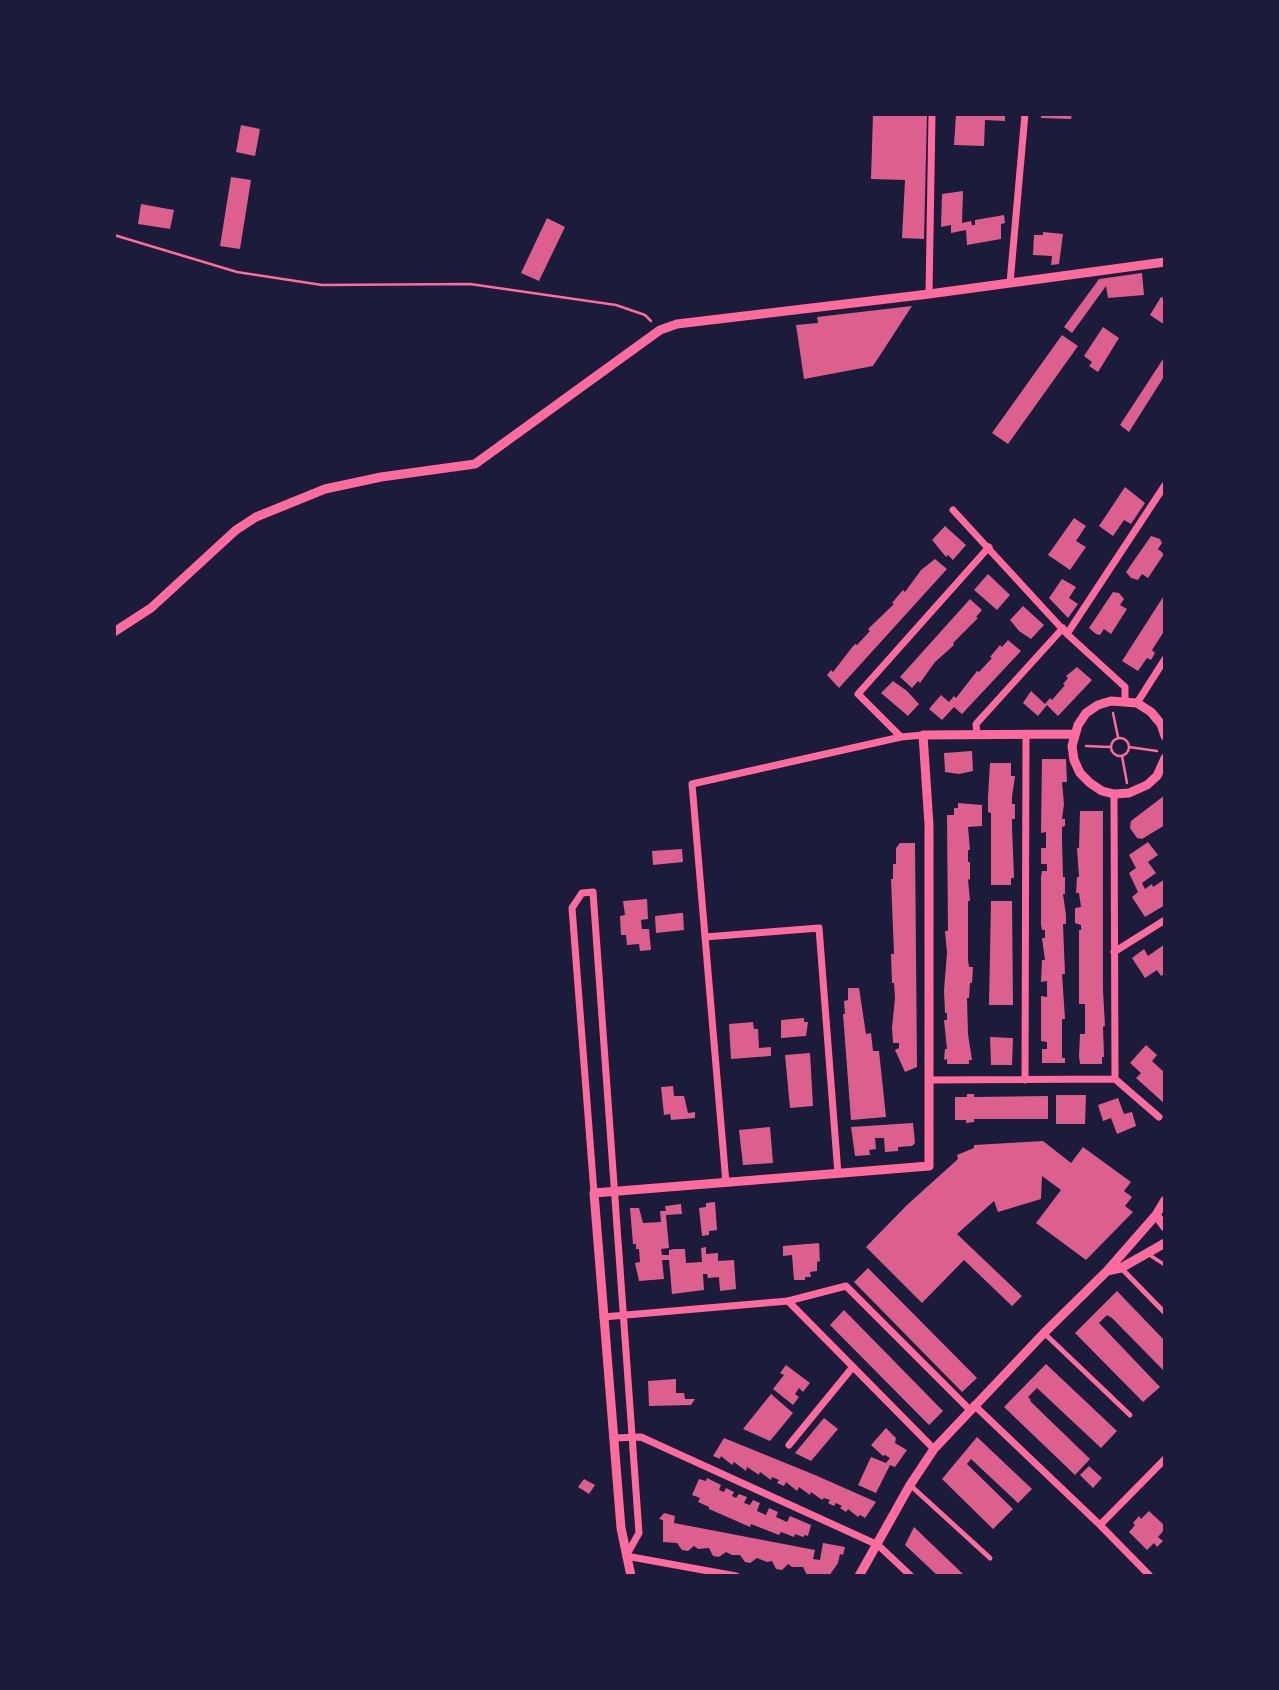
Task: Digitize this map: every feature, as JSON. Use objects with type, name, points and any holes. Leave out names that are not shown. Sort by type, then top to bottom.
[{"type":"street","points":[[929,294],[932,114]]},
{"type":"street","points":[[1010,283],[1024,114]]},
{"type":"street","points":[[114,632],[151,607],[236,530],[256,517],[325,489],[381,477],[475,464],[660,330],[677,324],[1165,262]]},
{"type":"street","points":[[976,735],[976,724],[1065,631],[1165,485]]},
{"type":"street","points":[[953,510],[1065,631],[1125,687],[1125,700]]},
{"type":"street","points":[[901,737],[858,694],[989,547]]},
{"type":"street","points":[[1137,703],[1165,659]]},
{"type":"street","points":[[1165,736],[1161,723],[1151,712],[1137,703],[1111,701],[1086,713],[1074,734],[1072,746],[1074,760],[1085,778],[1102,790],[1114,794],[1129,793],[1147,785],[1157,776],[1165,755]]},
{"type":"street","points":[[1025,1080],[1026,734]]},
{"type":"street","points":[[726,1182],[692,784],[901,737],[1074,734]]},
{"type":"street","points":[[594,1193],[929,1167],[929,825],[923,735]]},
{"type":"street","points":[[1114,794],[1115,1079]]},
{"type":"street","points":[[626,1556],[639,1533],[593,892],[582,893],[572,908],[613,1438],[621,1528],[626,1556],[631,1576]]},
{"type":"street","points":[[1114,952],[1165,920]]},
{"type":"street","points":[[705,937],[819,928],[838,1174]]},
{"type":"street","points":[[930,1080],[1115,1079],[1159,1117]]},
{"type":"street","points":[[859,1576],[910,1485],[934,1449],[1107,1271],[1165,1202]]},
{"type":"street","points":[[1156,1215],[1165,1227]]},
{"type":"street","points":[[1107,1271],[1121,1268],[1165,1243]]},
{"type":"street","points":[[1121,1268],[1165,1313]]},
{"type":"street","points":[[603,1317],[788,1301],[846,1286],[972,1408],[1100,1525],[1150,1576]]},
{"type":"street","points":[[788,1301],[934,1449]]},
{"type":"street","points":[[1044,1333],[1130,1415]]},
{"type":"street","points":[[789,1445],[852,1367]]},
{"type":"street","points":[[613,1438],[641,1437],[878,1545],[911,1576]]},
{"type":"street","points":[[1100,1525],[1165,1459]]},
{"type":"street","points":[[910,1485],[990,1558]]},
{"type":"street","points":[[626,1556],[736,1576]]},
{"type":"lane","points":[[1146,1252],[1165,1265]]},
{"type":"path","points":[[114,235],[237,271],[322,285],[470,284],[616,305],[645,315],[660,330]]},
{"type":"path","points":[[1111,701],[1118,737]]},
{"type":"path","points":[[1118,737],[1126,739],[1129,747],[1127,753],[1122,756]]},
{"type":"path","points":[[1110,747],[1118,737]]},
{"type":"path","points":[[1072,746],[1110,747]]},
{"type":"path","points":[[1110,747],[1113,753],[1122,756]]},
{"type":"path","points":[[1129,747],[1165,755]]},
{"type":"path","points":[[1122,756],[1129,793]]},
{"type":"building","points":[[873,114],[927,114],[924,239],[902,238],[905,180],[871,179]]},
{"type":"building","points":[[956,114],[1005,114],[1005,121],[985,120],[984,146],[954,145]]},
{"type":"building","points":[[1041,114],[1072,114],[1071,119],[1041,118]]},
{"type":"building","points":[[241,125],[260,129],[255,156],[236,152]]},
{"type":"building","points":[[231,177],[251,180],[240,249],[220,246]]},
{"type":"building","points":[[963,191],[962,223],[971,221],[972,225],[975,225],[975,220],[1004,215],[1001,239],[967,245],[966,230],[951,233],[951,225],[941,227],[942,194]]},
{"type":"building","points":[[141,204],[174,210],[170,229],[138,224]]},
{"type":"building","points":[[547,218],[565,227],[539,281],[521,273]]},
{"type":"building","points":[[1043,232],[1063,234],[1059,264],[1051,265],[1052,256],[1033,255],[1034,235],[1043,235]]},
{"type":"building","points":[[1142,273],[1144,295],[1108,298],[1106,286],[1072,333],[1064,327],[1099,279]]},
{"type":"building","points":[[1161,297],[1165,299],[1165,325],[1150,315]]},
{"type":"building","points":[[912,306],[873,366],[804,379],[796,325],[818,323],[817,317]]},
{"type":"building","points":[[1103,327],[1119,338],[1098,372],[1089,366],[1092,362],[1084,356]]},
{"type":"building","points":[[1062,335],[1078,346],[1008,444],[992,433]]},
{"type":"building","points":[[1165,356],[1165,375],[1129,432],[1120,425]]},
{"type":"building","points":[[1125,487],[1145,503],[1131,524],[1124,520],[1113,536],[1099,526]]},
{"type":"building","points":[[1074,518],[1086,526],[1076,541],[1086,547],[1070,570],[1048,555]]},
{"type":"building","points":[[945,526],[966,545],[953,560],[948,555],[946,557],[932,540]]},
{"type":"building","points":[[1151,536],[1160,539],[1162,543],[1158,549],[1164,554],[1148,578],[1142,574],[1138,580],[1131,578],[1126,572]]},
{"type":"building","points":[[935,559],[947,569],[839,688],[827,675],[831,670],[833,672],[855,644],[870,631],[868,629],[894,604],[892,603],[903,590],[905,592],[921,570]]},
{"type":"building","points":[[988,574],[1010,595],[997,610],[974,590]]},
{"type":"building","points":[[1062,579],[1076,587],[1069,598],[1078,604],[1068,618],[1049,598]]},
{"type":"building","points":[[1113,592],[1119,593],[1124,599],[1120,605],[1127,609],[1111,634],[1104,629],[1100,635],[1096,634],[1089,628]]},
{"type":"building","points":[[1165,594],[1165,630],[1152,650],[1155,653],[1151,660],[1147,658],[1138,671],[1122,661]]},
{"type":"building","points":[[970,599],[982,610],[976,617],[978,618],[935,662],[920,683],[918,681],[912,688],[900,677]]},
{"type":"building","points":[[1023,606],[1044,625],[1031,639],[1019,631],[1010,620]]},
{"type":"building","points":[[1008,640],[1021,651],[962,714],[954,707],[942,720],[929,709],[941,695],[949,702],[954,696],[956,698],[977,671],[992,658],[990,657],[1000,645],[1002,647]]},
{"type":"building","points":[[1077,667],[1092,680],[1058,716],[1047,705],[1038,716],[1023,703],[1031,691],[1045,704],[1050,698],[1052,700],[1065,685],[1063,684],[1068,678],[1066,676]]},
{"type":"building","points":[[893,681],[919,704],[908,716],[881,693]]},
{"type":"building","points":[[972,751],[973,771],[959,774],[945,772],[944,753]]},
{"type":"building","points":[[1042,759],[1066,759],[1067,782],[1062,782],[1062,819],[1065,819],[1065,826],[1062,827],[1065,877],[1063,894],[1066,924],[1063,924],[1065,1019],[1062,1019],[1062,1058],[1065,1058],[1065,1063],[1042,1063],[1042,1049],[1047,1049],[1047,1042],[1041,1041],[1041,996],[1047,997],[1047,981],[1041,982],[1042,960],[1045,960],[1042,938],[1045,938],[1045,930],[1042,930],[1041,924],[1041,877],[1042,871],[1047,871],[1047,864],[1041,864],[1041,848],[1046,848],[1046,832],[1041,833]]},
{"type":"building","points":[[990,763],[1011,763],[1011,776],[1015,776],[1012,797],[1012,804],[1015,804],[1015,819],[1012,819],[1014,878],[1011,878],[1011,885],[991,885],[991,813],[988,812]]},
{"type":"building","points":[[1165,795],[1165,825],[1142,839],[1137,838],[1130,828],[1131,821]]},
{"type":"building","points":[[958,803],[982,805],[982,826],[968,827],[968,960],[969,967],[973,967],[967,998],[972,1060],[969,1060],[969,1064],[947,1064],[947,1059],[944,1060],[947,1049],[944,1020],[947,1020],[947,1013],[944,990],[947,953],[945,931],[948,931],[947,815],[954,815],[954,808],[958,808]]},
{"type":"building","points":[[1080,811],[1103,811],[1105,1026],[1102,1064],[1080,1064],[1079,1056],[1080,1034],[1085,1034],[1085,1004],[1079,1004],[1081,925],[1075,923],[1075,908],[1081,907],[1079,893],[1076,893],[1079,877],[1077,848]]},
{"type":"building","points":[[1148,842],[1158,855],[1148,862],[1156,873],[1142,883],[1145,889],[1165,879],[1165,905],[1145,917],[1132,897],[1138,892],[1129,873],[1136,868],[1129,855]]},
{"type":"building","points":[[900,843],[915,843],[917,1067],[905,1072],[895,1050],[899,1048],[899,1043],[893,1043],[892,1028],[895,998],[891,954],[894,954],[891,879],[893,864],[896,864],[896,848]]},
{"type":"building","points":[[682,849],[683,862],[653,865],[652,851]]},
{"type":"building","points":[[647,899],[648,919],[641,920],[642,929],[649,929],[651,950],[640,951],[639,944],[627,945],[626,935],[621,935],[620,916],[625,915],[623,901]]},
{"type":"building","points":[[991,901],[1012,901],[1013,1005],[989,1005]]},
{"type":"building","points":[[683,913],[684,930],[656,933],[655,916]]},
{"type":"building","points":[[1165,944],[1165,973],[1161,976],[1157,970],[1145,978],[1132,958],[1144,949],[1148,956]]},
{"type":"building","points":[[848,988],[859,988],[866,1034],[871,1033],[873,1051],[879,1051],[886,1117],[851,1120],[843,1014],[844,1001],[848,1000]]},
{"type":"building","points":[[804,1018],[804,1022],[808,1022],[806,1036],[781,1038],[781,1020]]},
{"type":"building","points":[[753,1022],[754,1029],[758,1029],[759,1048],[771,1047],[771,1056],[731,1059],[729,1024]]},
{"type":"building","points":[[990,1037],[1013,1038],[1012,1065],[991,1065]]},
{"type":"building","points":[[1146,1045],[1157,1055],[1152,1061],[1165,1073],[1165,1104],[1136,1078],[1141,1073],[1130,1063]]},
{"type":"building","points":[[810,1053],[813,1106],[790,1108],[785,1055]]},
{"type":"building","points":[[673,1086],[674,1096],[684,1096],[688,1113],[695,1112],[695,1118],[671,1120],[670,1114],[664,1115],[661,1087]]},
{"type":"building","points":[[967,1094],[974,1094],[974,1097],[1048,1096],[1048,1119],[974,1119],[974,1122],[966,1123],[966,1120],[955,1120],[955,1097],[967,1097]]},
{"type":"building","points":[[1056,1095],[1086,1095],[1085,1124],[1056,1124]]},
{"type":"building","points":[[1118,1098],[1124,1114],[1132,1112],[1136,1126],[1117,1134],[1111,1118],[1103,1121],[1098,1105]]},
{"type":"building","points":[[913,1123],[915,1143],[912,1146],[885,1152],[884,1138],[875,1138],[876,1149],[869,1150],[870,1155],[855,1156],[851,1127]]},
{"type":"building","points":[[770,1127],[773,1163],[743,1165],[739,1130]]},
{"type":"building","points":[[1043,1141],[1071,1163],[1083,1147],[1131,1182],[1124,1191],[1132,1197],[1125,1206],[1133,1212],[1086,1260],[1036,1223],[1061,1190],[1042,1176],[1041,1199],[998,1212],[994,1201],[957,1234],[1022,1296],[1012,1306],[964,1260],[922,1303],[866,1247],[958,1159],[957,1155],[974,1148],[974,1145]]},
{"type":"building","points":[[715,1202],[717,1230],[702,1236],[699,1208],[706,1207],[706,1203]]},
{"type":"building","points":[[681,1204],[682,1214],[666,1215],[669,1248],[661,1249],[662,1255],[669,1255],[669,1250],[685,1249],[686,1263],[702,1262],[701,1248],[706,1247],[706,1254],[718,1253],[718,1261],[734,1260],[736,1289],[720,1291],[719,1277],[708,1278],[707,1274],[703,1274],[704,1290],[672,1294],[669,1260],[662,1260],[664,1279],[639,1281],[635,1263],[640,1262],[639,1249],[633,1244],[630,1208],[639,1208],[643,1223],[661,1222],[660,1211],[666,1211],[665,1206]]},
{"type":"building","points":[[819,1243],[820,1261],[817,1262],[817,1271],[810,1272],[811,1277],[805,1277],[805,1280],[794,1280],[792,1255],[783,1256],[783,1246]]},
{"type":"building","points":[[868,1268],[977,1378],[962,1392],[854,1282]]},
{"type":"building","points":[[1117,1291],[1165,1341],[1165,1372],[1112,1318],[1107,1315],[1099,1323],[1160,1387],[1143,1402],[1075,1333]]},
{"type":"building","points":[[844,1310],[943,1411],[929,1425],[830,1325]]},
{"type":"building","points":[[1046,1364],[1117,1431],[1101,1448],[1037,1388],[1028,1397],[1090,1459],[1075,1475],[1004,1407]]},
{"type":"building","points":[[786,1365],[810,1383],[803,1392],[799,1388],[795,1394],[799,1397],[793,1405],[773,1389],[784,1375],[780,1373]]},
{"type":"building","points":[[676,1379],[676,1393],[684,1393],[685,1399],[695,1399],[691,1405],[649,1406],[648,1381]]},
{"type":"building","points":[[771,1394],[793,1413],[770,1441],[743,1429]]},
{"type":"building","points":[[824,1418],[838,1429],[811,1461],[795,1453]]},
{"type":"building","points":[[886,1428],[896,1438],[895,1443],[907,1450],[895,1467],[890,1465],[876,1493],[858,1485],[871,1457],[886,1463],[890,1458],[883,1456],[871,1445]]},
{"type":"building","points":[[977,1437],[1032,1489],[1018,1503],[971,1459],[967,1464],[1013,1509],[993,1529],[942,1479]]},
{"type":"building","points":[[724,1438],[876,1502],[865,1518],[860,1515],[858,1517],[848,1509],[846,1512],[840,1508],[842,1506],[836,1503],[834,1506],[828,1503],[830,1500],[822,1500],[811,1492],[810,1495],[799,1487],[797,1491],[786,1482],[784,1486],[777,1483],[779,1480],[772,1477],[771,1480],[760,1472],[759,1475],[747,1467],[746,1471],[721,1456],[720,1459],[713,1456]]},
{"type":"building","points":[[1089,1466],[1102,1478],[1093,1488],[1080,1475]]},
{"type":"building","points":[[707,1478],[721,1485],[719,1490],[724,1492],[726,1488],[734,1492],[732,1496],[736,1498],[739,1494],[747,1497],[744,1503],[750,1505],[753,1500],[760,1503],[757,1511],[766,1515],[769,1508],[778,1512],[776,1517],[787,1522],[790,1516],[811,1525],[808,1536],[795,1534],[794,1537],[781,1532],[779,1535],[751,1524],[750,1527],[709,1509],[698,1502],[700,1498],[692,1495],[699,1479],[706,1481]]},
{"type":"building","points":[[584,1479],[595,1485],[589,1494],[578,1487]]},
{"type":"building","points":[[1149,1511],[1165,1529],[1158,1537],[1163,1541],[1157,1547],[1154,1543],[1147,1550],[1129,1532],[1139,1516],[1141,1519]]},
{"type":"building","points":[[664,1513],[675,1516],[674,1523],[815,1550],[813,1559],[820,1560],[823,1543],[845,1547],[843,1555],[840,1554],[838,1563],[829,1576],[807,1575],[803,1567],[792,1567],[788,1564],[782,1570],[776,1569],[772,1561],[757,1558],[750,1563],[745,1562],[740,1555],[726,1552],[719,1557],[713,1556],[709,1548],[698,1549],[694,1546],[688,1551],[682,1550],[677,1543],[663,1542],[663,1520],[659,1519]]},
{"type":"building","points":[[914,1527],[965,1576],[938,1576],[905,1545]]}]
